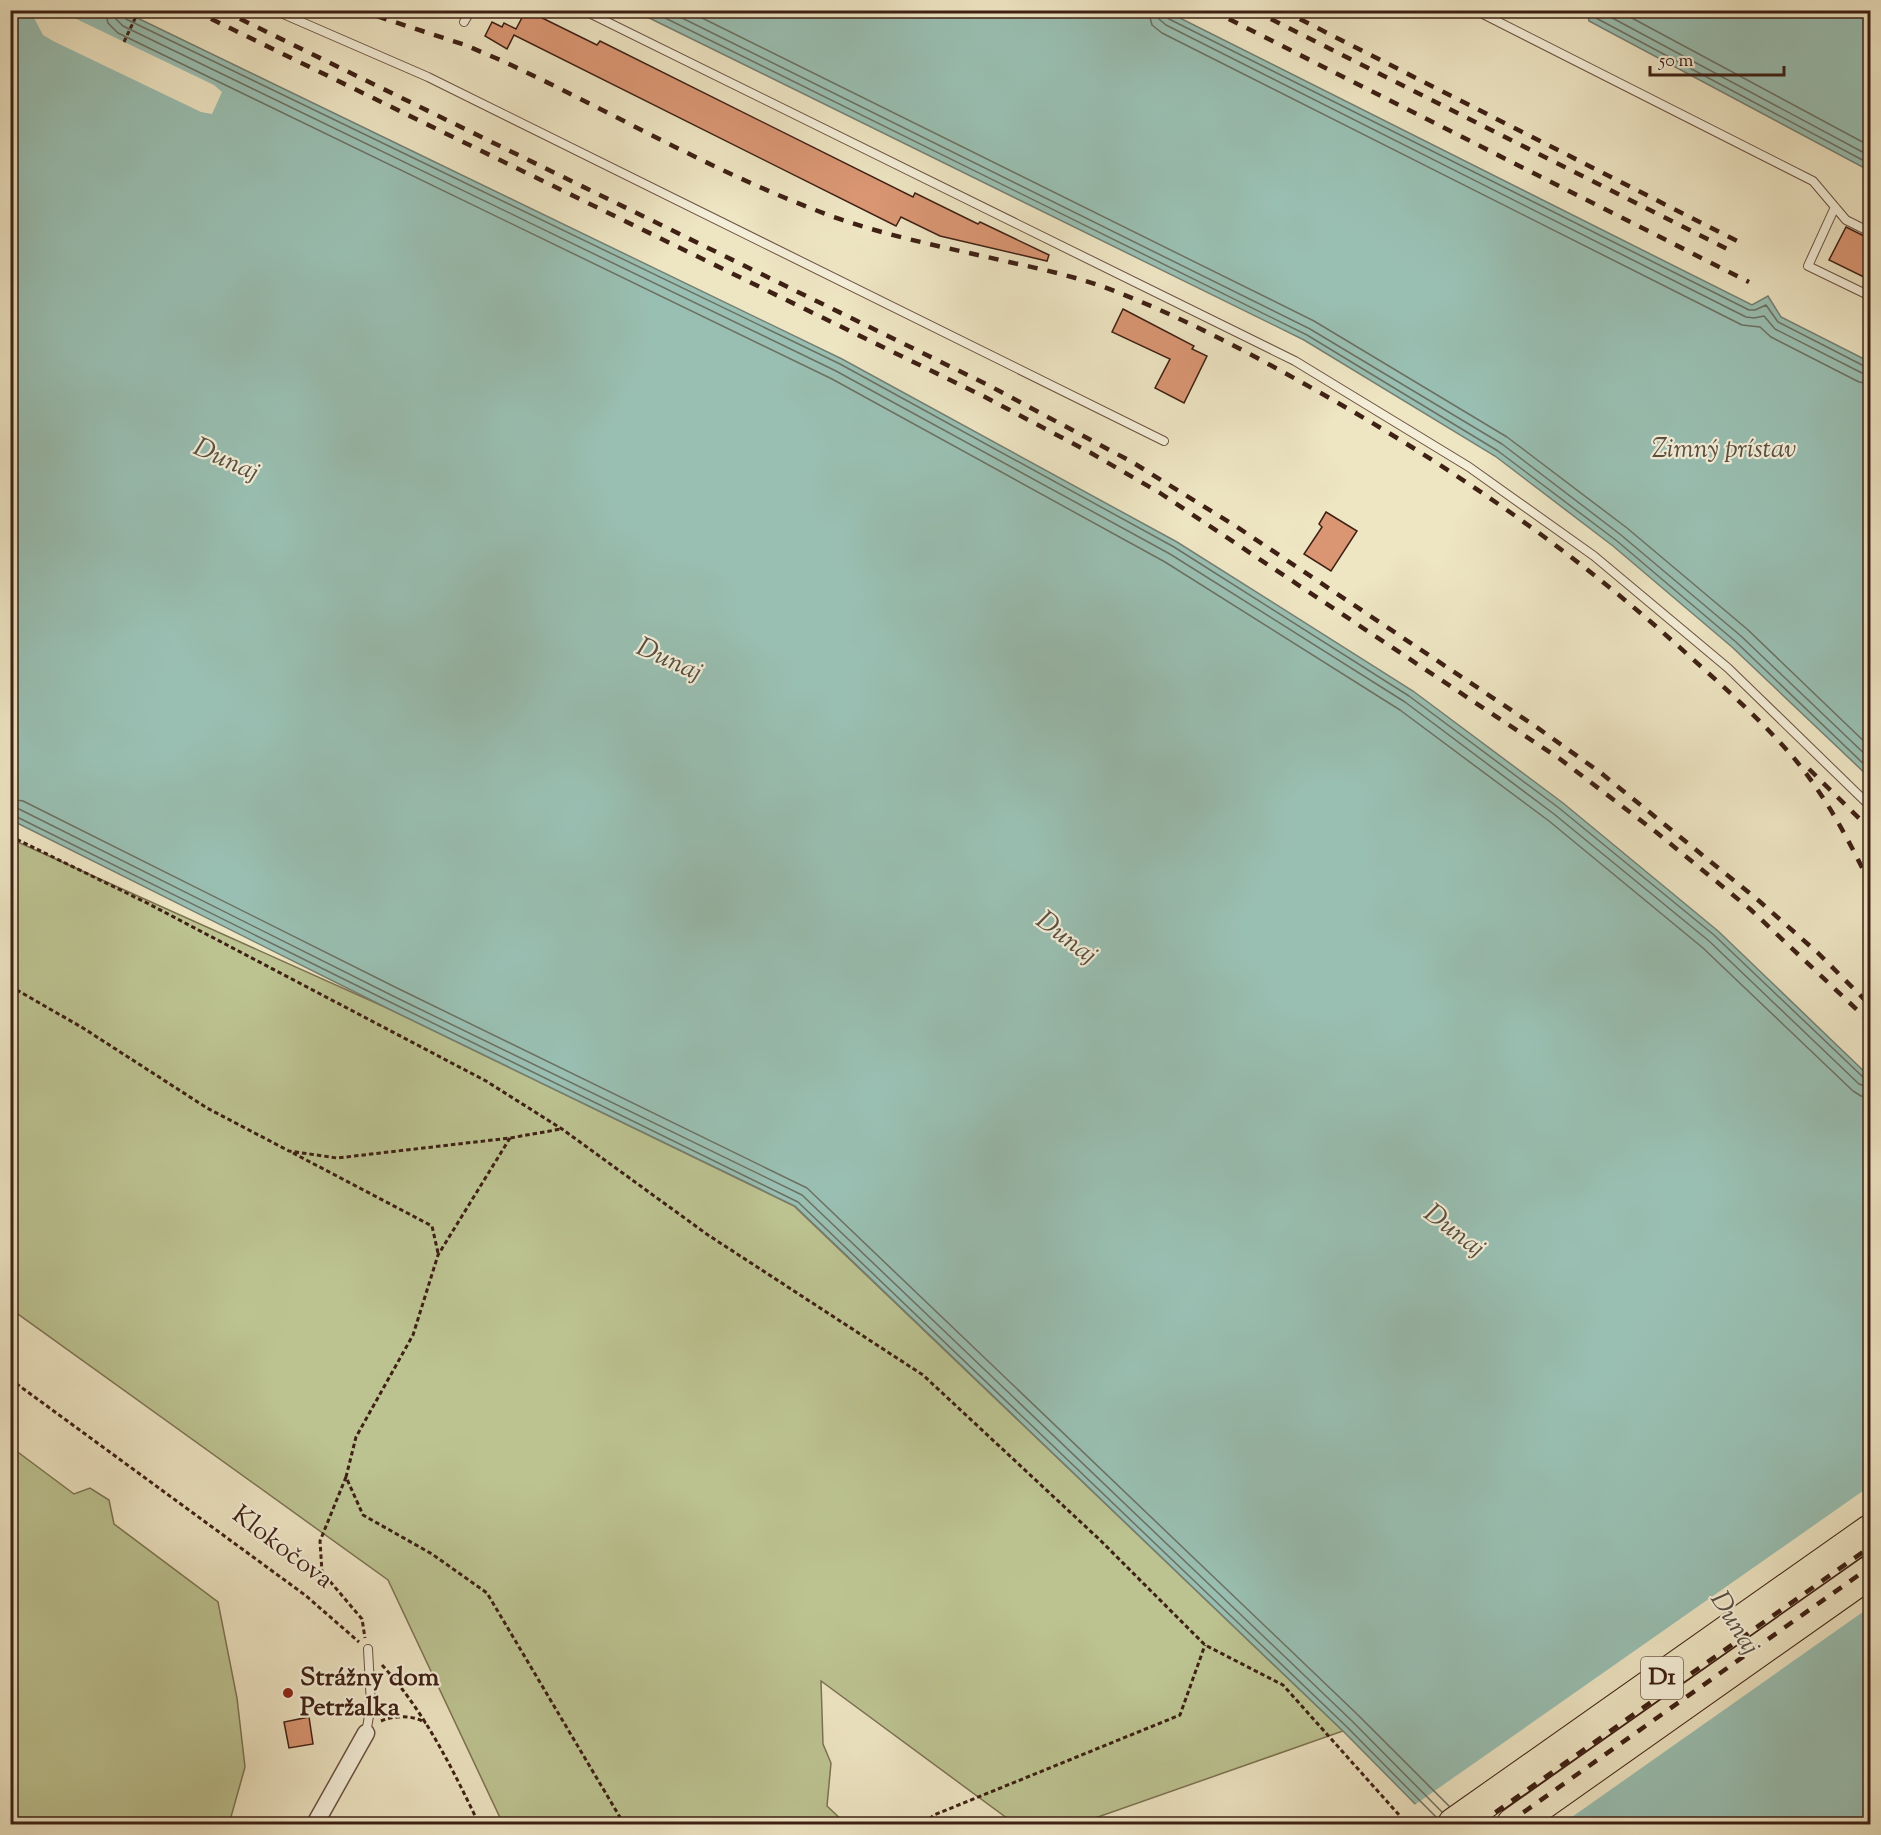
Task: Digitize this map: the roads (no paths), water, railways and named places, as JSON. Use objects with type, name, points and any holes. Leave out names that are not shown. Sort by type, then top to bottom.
[{"type":"highway","name":"D1","points":[[1454,1824],[1870,1531]]},
{"type":"highway","name":"D1","points":[[1513,1824],[1870,1572]]},
{"type":"street","points":[[315,1824],[366,1733]]},
{"type":"lane","points":[[274,10],[428,77],[1164,441]]},
{"type":"lane","points":[[464,22],[471,10]]},
{"type":"lane","points":[[583,10],[1295,361],[1460,461],[1594,556],[1728,668],[1870,806]]},
{"type":"lane","points":[[1475,10],[1813,182],[1846,220],[1870,232]]},
{"type":"lane","points":[[1836,207],[1808,266],[1870,296]]},
{"type":"lane","points":[[366,1733],[371,1705],[368,1649]]},
{"type":"water","name":"Dunaj","points":[[10,11],[123,11],[842,359],[1177,542],[1413,691],[1563,803],[1718,931],[1870,1077],[1870,1824],[1435,1824],[1343,1731],[795,1206],[387,1008],[11,820]]},
{"type":"water","name":"Zimný prístav","points":[[635,11],[1166,11],[1752,305],[1768,296],[1781,317],[1870,362],[1870,778],[1732,647],[1613,546],[1495,456],[1304,340]]},
{"type":"water","points":[[1587,11],[1870,11],[1870,171],[1589,21]]},
{"type":"railway","points":[[193,10],[983,396],[1091,453],[1160,493],[1560,759],[1656,832],[1750,909],[1870,1022]]},
{"type":"railway","points":[[222,10],[988,385],[1132,462],[1237,527],[1535,726],[1601,773],[1758,900],[1818,953],[1870,1005]]},
{"type":"railway","points":[[358,10],[465,45],[498,59],[696,157],[818,211],[888,234],[1033,267],[1104,287],[1163,311],[1221,339],[1333,400],[1473,487],[1561,549],[1645,617],[1715,679],[1768,730],[1805,772],[1836,818],[1870,884]]},
{"type":"railway","points":[[1211,10],[1749,282]]},
{"type":"railway","points":[[1253,10],[1733,252]]},
{"type":"railway","points":[[1282,10],[1741,243]]},
{"type":"railway","points":[[1809,769],[1870,829]]},
{"type":"railway","points":[[1479,1824],[1870,1547]]},
{"type":"railway","points":[[1507,1824],[1870,1567]]},
{"type":"place","name":"Strážny dom Petržalka","points":[[288,1693]]}]
